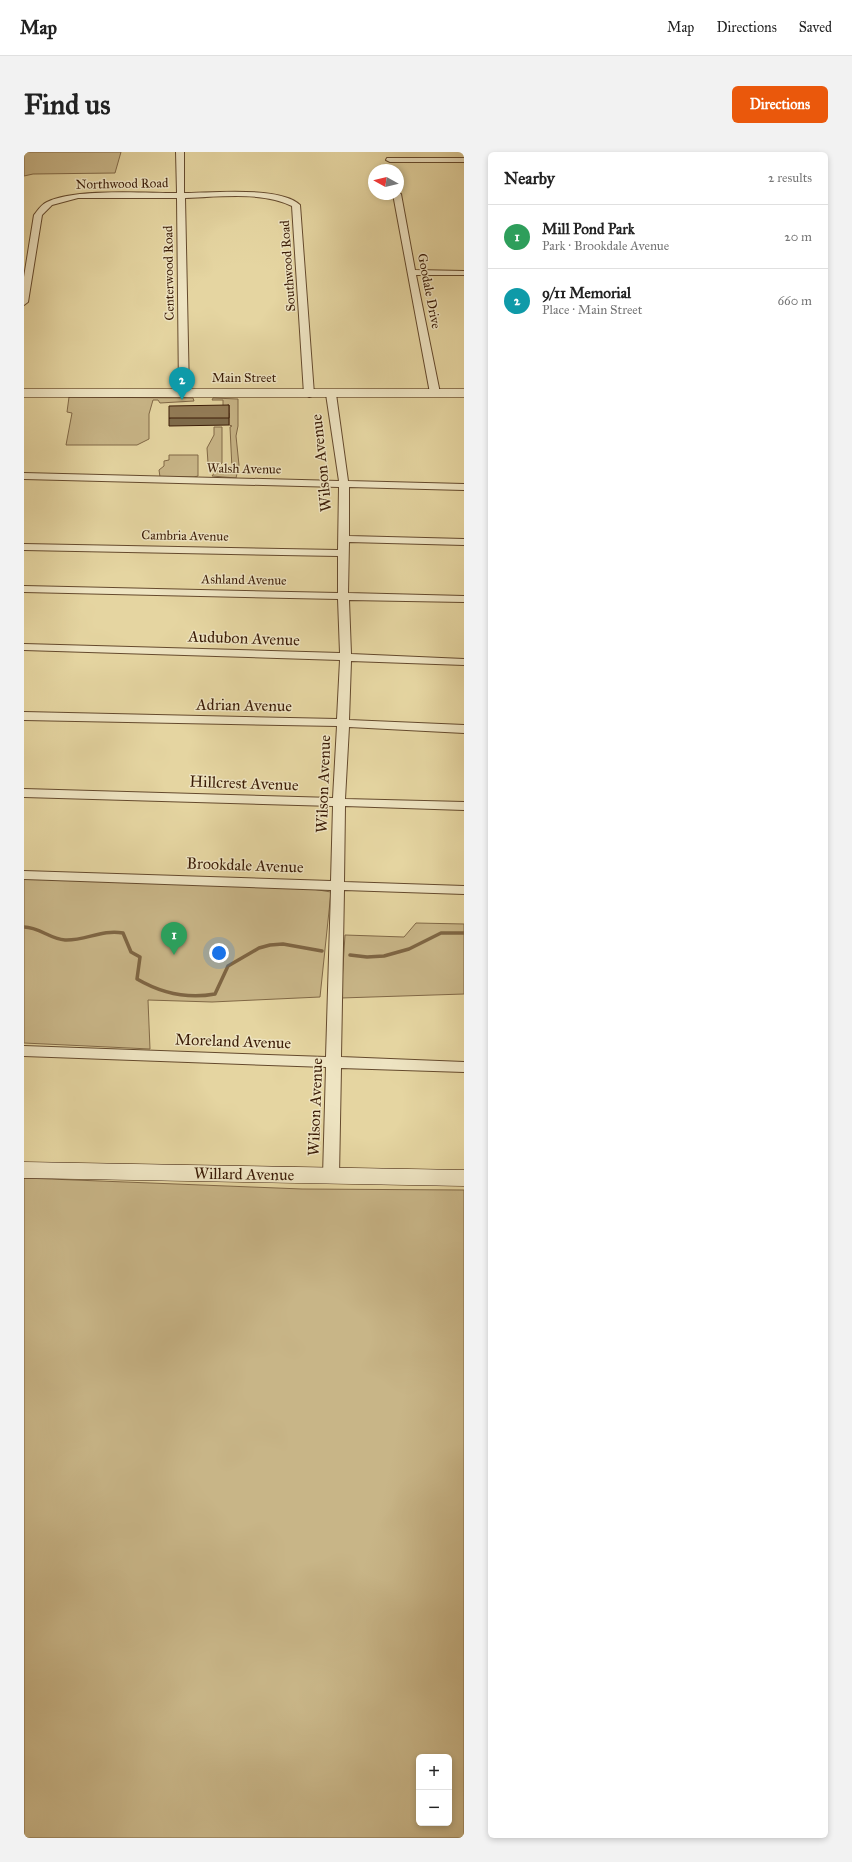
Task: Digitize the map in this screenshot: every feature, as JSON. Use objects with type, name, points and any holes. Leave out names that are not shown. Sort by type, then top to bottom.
[{"type":"main road","name":"Main Street","points":[[24,393],[464,393]]},
{"type":"main road","name":"Willard Avenue","points":[[24,1170],[464,1178]]},
{"type":"street","name":"Centerwood Road","points":[[180,152],[184,393]]},
{"type":"street","points":[[388,152],[391,164]]},
{"type":"street","points":[[390,160],[464,160]]},
{"type":"street","name":"Northwood Road","points":[[24,302],[38,215],[42,208],[51,203],[78,196],[180,195]]},
{"type":"street","name":"Southwood Road","points":[[180,195],[262,195],[282,198],[296,205],[309,394]]},
{"type":"street","name":"Goodale Drive","points":[[398,200],[435,393]]},
{"type":"street","points":[[412,272],[464,273]]},
{"type":"street","name":"Wilson Avenue","points":[[331,394],[344,484],[345,539],[343,597],[346,656],[339,802],[331,1176]]},
{"type":"street","name":"Walsh Avenue","points":[[24,476],[464,487]]},
{"type":"street","points":[[345,539],[464,542]]},
{"type":"street","name":"Cambria Avenue","points":[[24,546],[344,553]]},
{"type":"street","name":"Ashland Avenue","points":[[24,589],[464,599]]},
{"type":"street","name":"Audubon Avenue","points":[[24,647],[346,656],[464,662]]},
{"type":"street","name":"Adrian Avenue","points":[[24,716],[342,723],[464,730]]},
{"type":"street","name":"Hillcrest Avenue","points":[[24,793],[464,806]]},
{"type":"street","name":"Brookdale Avenue","points":[[24,875],[464,890]]},
{"type":"street","name":"Moreland Avenue","points":[[24,1051],[464,1067]]},
{"type":"shaded area","points":[[24,152],[121,152],[115,173],[33,174],[24,176]]},
{"type":"shaded area","points":[[69,397],[193,398],[194,401],[160,403],[158,400],[153,400],[149,414],[149,439],[137,445],[66,445],[72,413],[67,412]]},
{"type":"shaded area","points":[[213,398],[238,399],[238,426],[236,436],[239,465],[236,478],[212,476],[218,471],[232,469],[230,427],[232,426],[229,425],[229,413],[223,411],[223,400],[212,400]]},
{"type":"shaded area","points":[[214,427],[222,427],[222,463],[215,466],[208,463],[207,448],[214,435]]},
{"type":"shaded area","points":[[169,455],[198,455],[198,476],[160,477],[159,470],[164,466],[164,461],[169,460]]},
{"type":"shaded area","points":[[24,878],[306,888],[331,892],[320,997],[212,1002],[148,1000],[150,1049],[24,1043]]},
{"type":"shaded area","points":[[416,923],[464,924],[464,994],[341,998],[345,935],[404,937]]},
{"type":"shaded area","points":[[24,1178],[302,1189],[464,1190],[464,1838],[24,1838]]},
{"type":"building","points":[[229,405],[229,418],[169,418],[169,406]]},
{"type":"waterway","points":[[24,927],[35,929],[54,938],[65,940],[80,939],[115,932],[123,933],[131,952],[140,957],[137,979],[156,988],[175,994],[195,996],[215,994],[228,966],[259,948],[283,944],[322,951]]},
{"type":"waterway","points":[[350,955],[367,957],[384,956],[409,949],[441,933],[464,933]]},
{"type":"place","name":"9/11 Memorial","points":[[182,400]]},
{"type":"place","name":"Mill Pond Park","points":[[174,955]]}]
